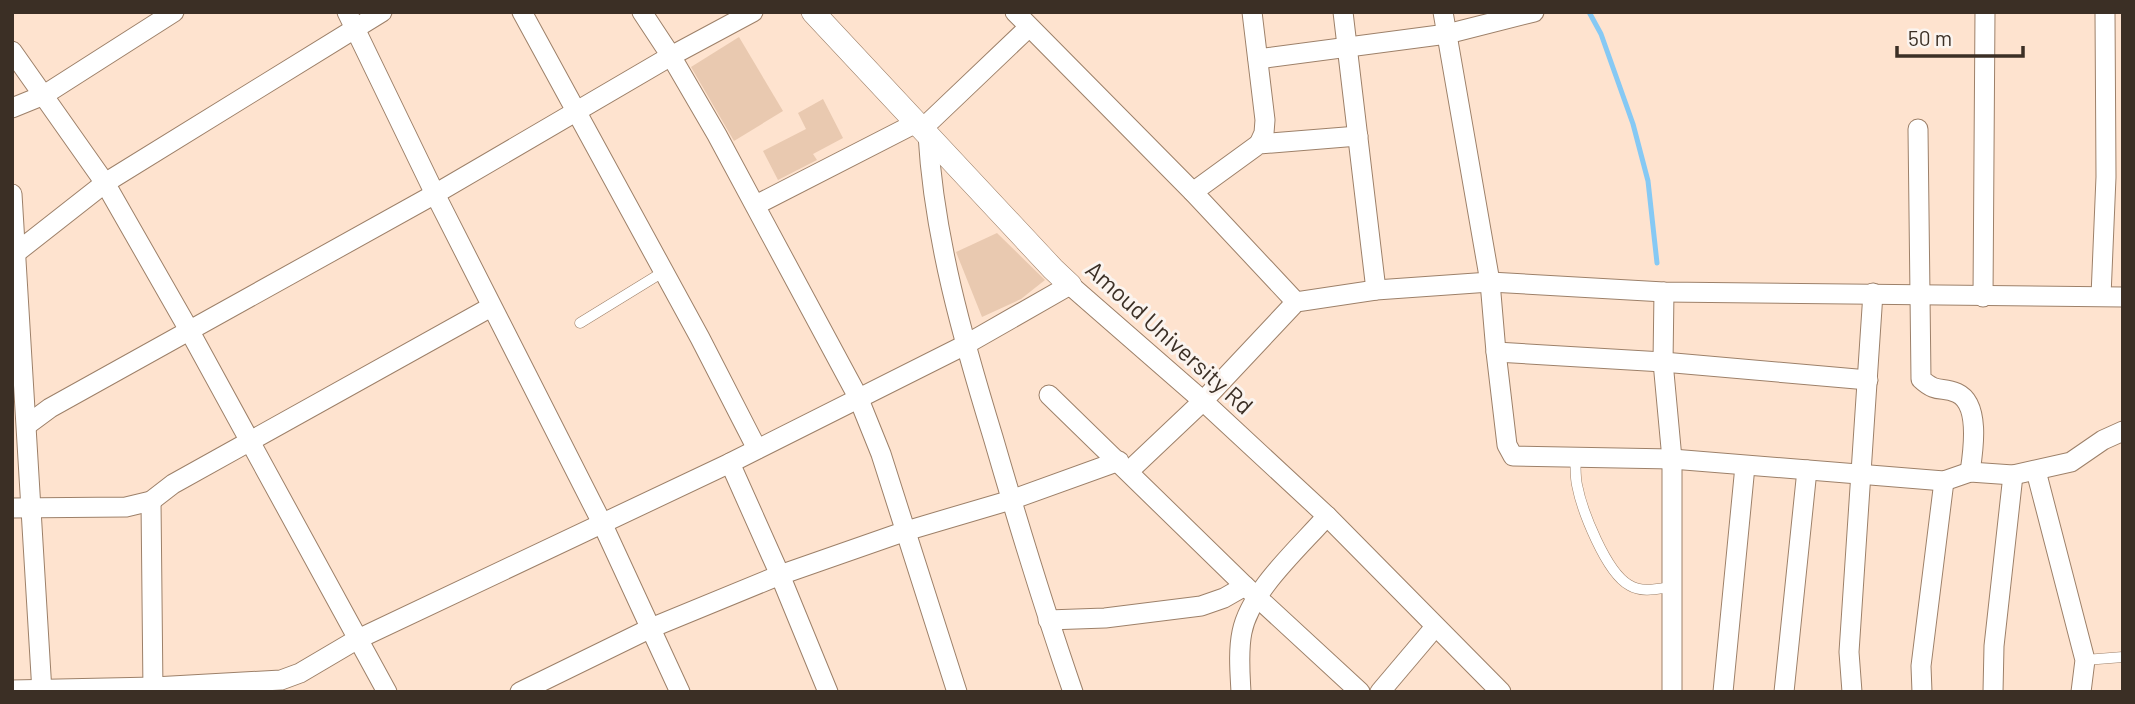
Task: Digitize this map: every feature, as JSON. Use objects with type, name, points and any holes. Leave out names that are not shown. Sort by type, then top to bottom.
[{"type":"street","points":[[12,108],[44,95],[174,12]]},
{"type":"street","points":[[15,255],[105,183],[351,20],[383,12]]},
{"type":"street","points":[[522,12],[757,449]]},
{"type":"street","points":[[642,12],[671,56],[756,205],[858,397],[881,454],[957,692]]},
{"type":"street","points":[[27,425],[50,408],[435,194],[671,56],[753,12]]},
{"type":"street","name":"Amoud University Rd","points":[[813,12],[1053,269],[1203,401],[1327,516],[1501,692]]},
{"type":"street","points":[[1014,12],[1193,192],[1296,302]]},
{"type":"street","points":[[1193,192],[1259,144],[1264,133],[1265,120],[1252,12]]},
{"type":"street","points":[[1343,12],[1376,290]]},
{"type":"street","points":[[1443,12],[1490,282],[1507,445],[1513,456],[1672,459],[1944,481],[1970,472],[2013,475],[2071,462],[2103,440],[2123,431]]},
{"type":"street","points":[[1258,59],[1447,34],[1534,12]]},
{"type":"street","points":[[1983,297],[1985,12]]},
{"type":"street","points":[[2101,296],[2114,177],[2105,12]]},
{"type":"street","points":[[351,20],[491,307],[601,523],[680,692]]},
{"type":"street","points":[[756,205],[922,129],[1028,28]]},
{"type":"street","points":[[12,51],[105,183],[189,330],[356,640],[387,692]]},
{"type":"street","points":[[922,129],[935,206],[965,345],[1048,620],[1073,692]]},
{"type":"street","points":[[1918,129],[1921,379],[1930,387],[1958,393],[1967,403],[1973,423],[1974,440],[1970,472]]},
{"type":"street","points":[[1259,144],[1358,136]]},
{"type":"street","points":[[12,194],[27,425],[22,507],[41,690]]},
{"type":"street","points":[[520,692],[652,628],[780,575],[906,531],[1124,466],[1203,401],[1296,302],[1376,290],[1490,282],[1664,292],[1874,293],[1983,297],[2123,296]]},
{"type":"street","points":[[12,690],[281,686],[356,640],[730,463],[965,345],[1070,285]]},
{"type":"street","points":[[1664,292],[1663,362],[1672,459],[1672,692]]},
{"type":"street","points":[[1852,692],[1849,652],[1874,293]]},
{"type":"street","points":[[22,507],[126,506],[151,501],[173,484],[491,307]]},
{"type":"street","points":[[1496,352],[1663,362],[1868,380]]},
{"type":"street","points":[[1049,395],[1251,591],[1360,692]]},
{"type":"street","points":[[730,463],[828,692]]},
{"type":"street","points":[[1723,692],[1745,466]]},
{"type":"street","points":[[1784,692],[1807,470]]},
{"type":"street","points":[[2036,471],[2085,660],[2081,692]]},
{"type":"street","points":[[1993,692],[1994,646],[2013,475]]},
{"type":"street","points":[[1922,692],[1921,666],[1944,481]]},
{"type":"street","points":[[151,501],[153,689]]},
{"type":"street","points":[[1048,620],[1105,618],[1201,606],[1251,591],[1327,516]]},
{"type":"street","points":[[1241,692],[1242,634],[1251,591]]},
{"type":"street","points":[[1380,692],[1436,627]]},
{"type":"lane","points":[[580,323],[663,272]]},
{"type":"lane","points":[[1575,457],[1577,483],[1587,519],[1619,578],[1630,587],[1644,590],[1671,587]]},
{"type":"lane","points":[[2085,660],[2123,657]]},
{"type":"building","points":[[739,37],[783,111],[734,141],[691,67]]},
{"type":"building","points":[[823,99],[843,138],[813,154],[817,160],[778,180],[763,151],[806,129],[798,113]]},
{"type":"building","points":[[997,233],[1045,280],[1021,299],[982,317],[956,252]]},
{"type":"waterway","points":[[1589,12],[1601,34],[1633,124],[1648,181],[1657,263]]}]
